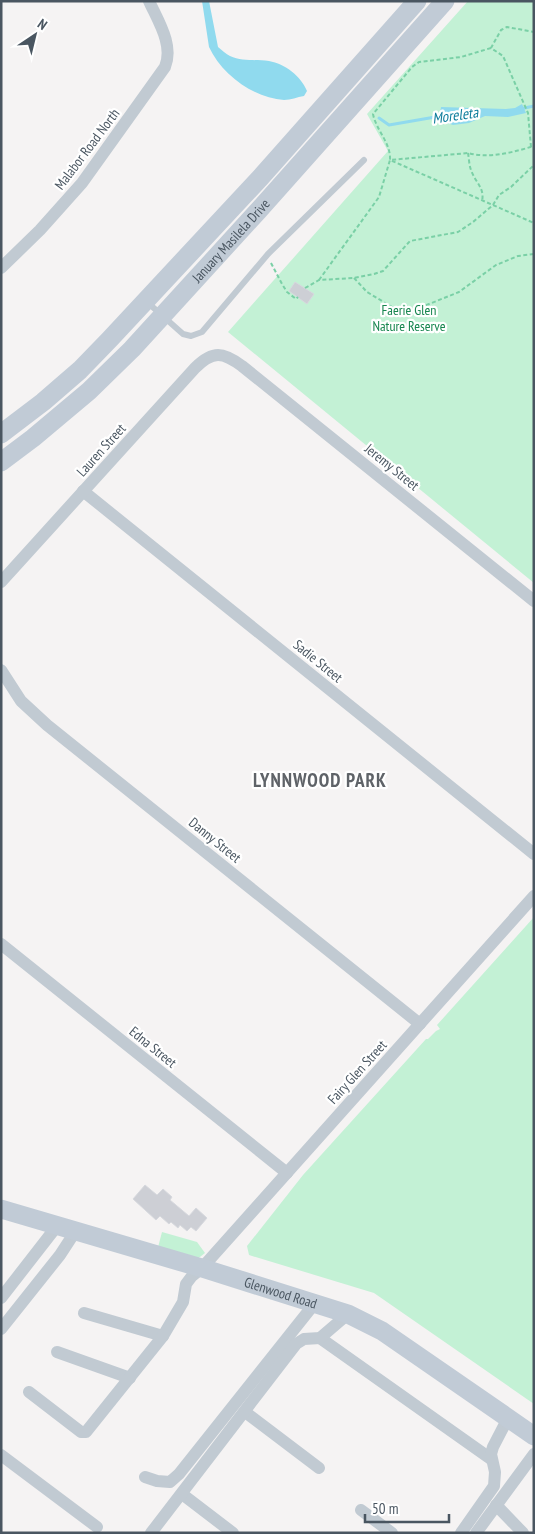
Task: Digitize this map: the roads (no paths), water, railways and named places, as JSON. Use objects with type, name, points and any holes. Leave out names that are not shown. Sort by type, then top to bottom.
[{"type":"main road","name":"January Masilela Drive","points":[[1,434],[43,402],[80,370],[146,302],[261,177],[417,1]]},
{"type":"main road","name":"January Masilela Drive","points":[[1,462],[89,391],[163,316],[444,1]]},
{"type":"main road","name":"Glenwood Road","points":[[1,1208],[348,1314],[382,1331],[534,1436]]},
{"type":"street","name":"Malabor Road North","points":[[1,268],[40,230],[82,183],[162,73],[168,54],[163,32],[149,1]]},
{"type":"street","name":"Lauren Street","points":[[1,582],[201,362],[214,355],[222,354],[231,358]]},
{"type":"street","name":"Jeremy Street","points":[[231,358],[534,601]]},
{"type":"street","name":"Sadie Street","points":[[83,492],[534,854]]},
{"type":"street","name":"Danny Street","points":[[1,670],[21,701],[47,725],[420,1024]]},
{"type":"street","name":"Fairy Glen Street","points":[[28,1392],[81,1432],[86,1432],[163,1336],[183,1302],[186,1284],[192,1276],[202,1268],[534,896]]},
{"type":"street","name":"Edna Street","points":[[1,944],[287,1173]]},
{"type":"street","points":[[1,1298],[57,1226]]},
{"type":"street","points":[[1,1329],[60,1255],[75,1232]]},
{"type":"street","points":[[145,1477],[157,1481],[170,1482],[180,1474],[315,1303]]},
{"type":"street","points":[[84,1313],[163,1336]]},
{"type":"street","points":[[151,1533],[296,1344],[304,1339],[320,1338],[348,1314]]},
{"type":"street","points":[[320,1338],[491,1459]]},
{"type":"street","points":[[57,1352],[130,1378]]},
{"type":"street","points":[[245,1412],[319,1468]]},
{"type":"street","points":[[461,1533],[494,1486],[495,1472],[491,1459],[493,1447],[508,1418]]},
{"type":"street","points":[[476,1533],[534,1454]]},
{"type":"street","points":[[1,1455],[97,1527]]},
{"type":"street","points":[[182,1494],[233,1533]]},
{"type":"street","points":[[496,1505],[523,1533]]},
{"type":"street","points":[[361,1510],[392,1533]]},
{"type":"lane","points":[[146,302],[183,334],[190,336],[202,332],[268,254],[364,160]]},
{"type":"water","points":[[202,1],[209,1],[218,47],[235,58],[269,61],[286,68],[301,80],[307,91],[304,96],[284,100],[261,95],[231,76],[222,67],[209,47]]},
{"type":"water","points":[[522,104],[526,113],[508,117],[485,116],[469,123],[453,125],[439,120],[441,107],[506,109],[515,108]]},
{"type":"waterway","name":"Moreleta","points":[[520,109],[534,106]]},
{"type":"waterway","name":"Moreleta","points":[[379,118],[389,125],[441,116]]},
{"type":"district","name":"LYNNWOOD PARK","points":[[320,780]]},
{"type":"park label","name":"Faerie Glen Nature Reserve","points":[[409,318]]}]
